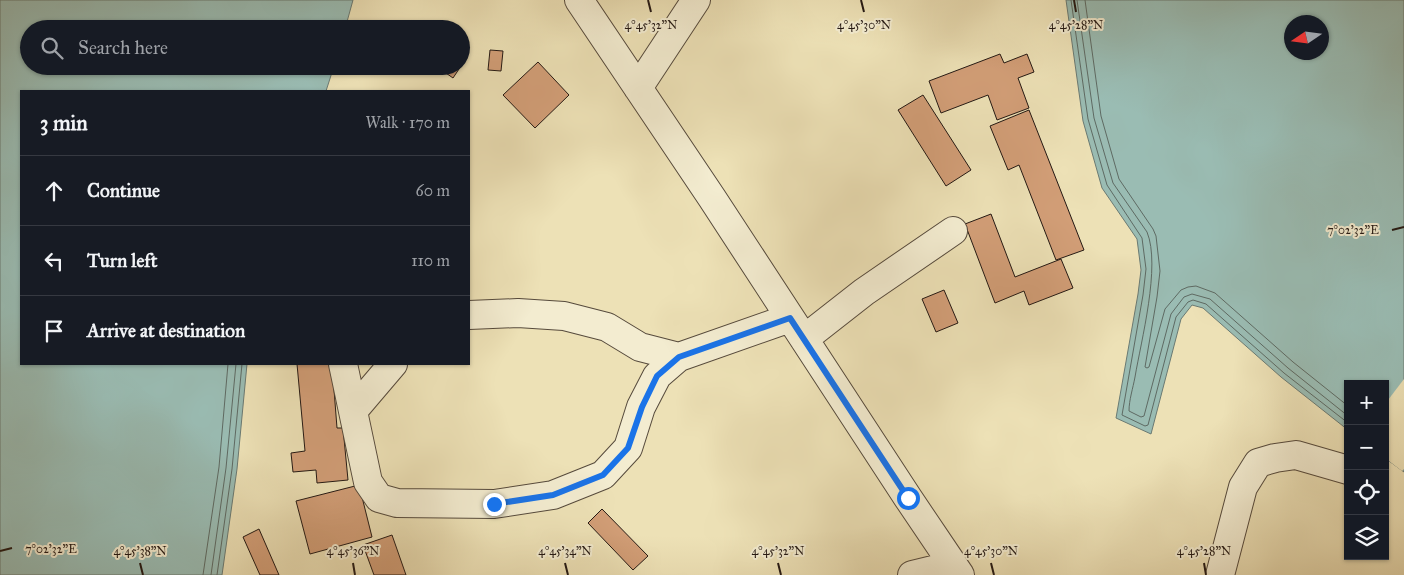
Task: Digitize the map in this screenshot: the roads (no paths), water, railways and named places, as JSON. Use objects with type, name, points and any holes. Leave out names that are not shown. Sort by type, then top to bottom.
[{"type":"street","points":[[579,0],[712,198],[956,570],[912,575]]},
{"type":"street","points":[[638,88],[696,0]]},
{"type":"street","points":[[343,365],[368,482],[379,498],[398,503],[494,504],[553,495],[603,475],[628,448],[642,407],[657,376],[679,357],[797,329],[864,292],[953,231]]},
{"type":"street","points":[[470,315],[518,313],[564,316],[607,327],[640,347],[679,357]]},
{"type":"street","points":[[353,411],[392,365]]},
{"type":"street","points":[[1220,575],[1243,487],[1258,463],[1296,455],[1344,469]]},
{"type":"water","points":[[0,0],[353,0],[347,20],[20,20],[20,75],[331,75],[326,90],[20,90],[20,365],[247,365],[237,469],[222,575],[0,575]]},
{"type":"water","points":[[1066,0],[1404,0],[1404,472],[1389,461],[1389,380],[1344,380],[1344,427],[1281,377],[1203,308],[1192,305],[1181,319],[1151,434],[1116,418],[1141,270],[1137,239],[1102,188],[1083,121]]}]
